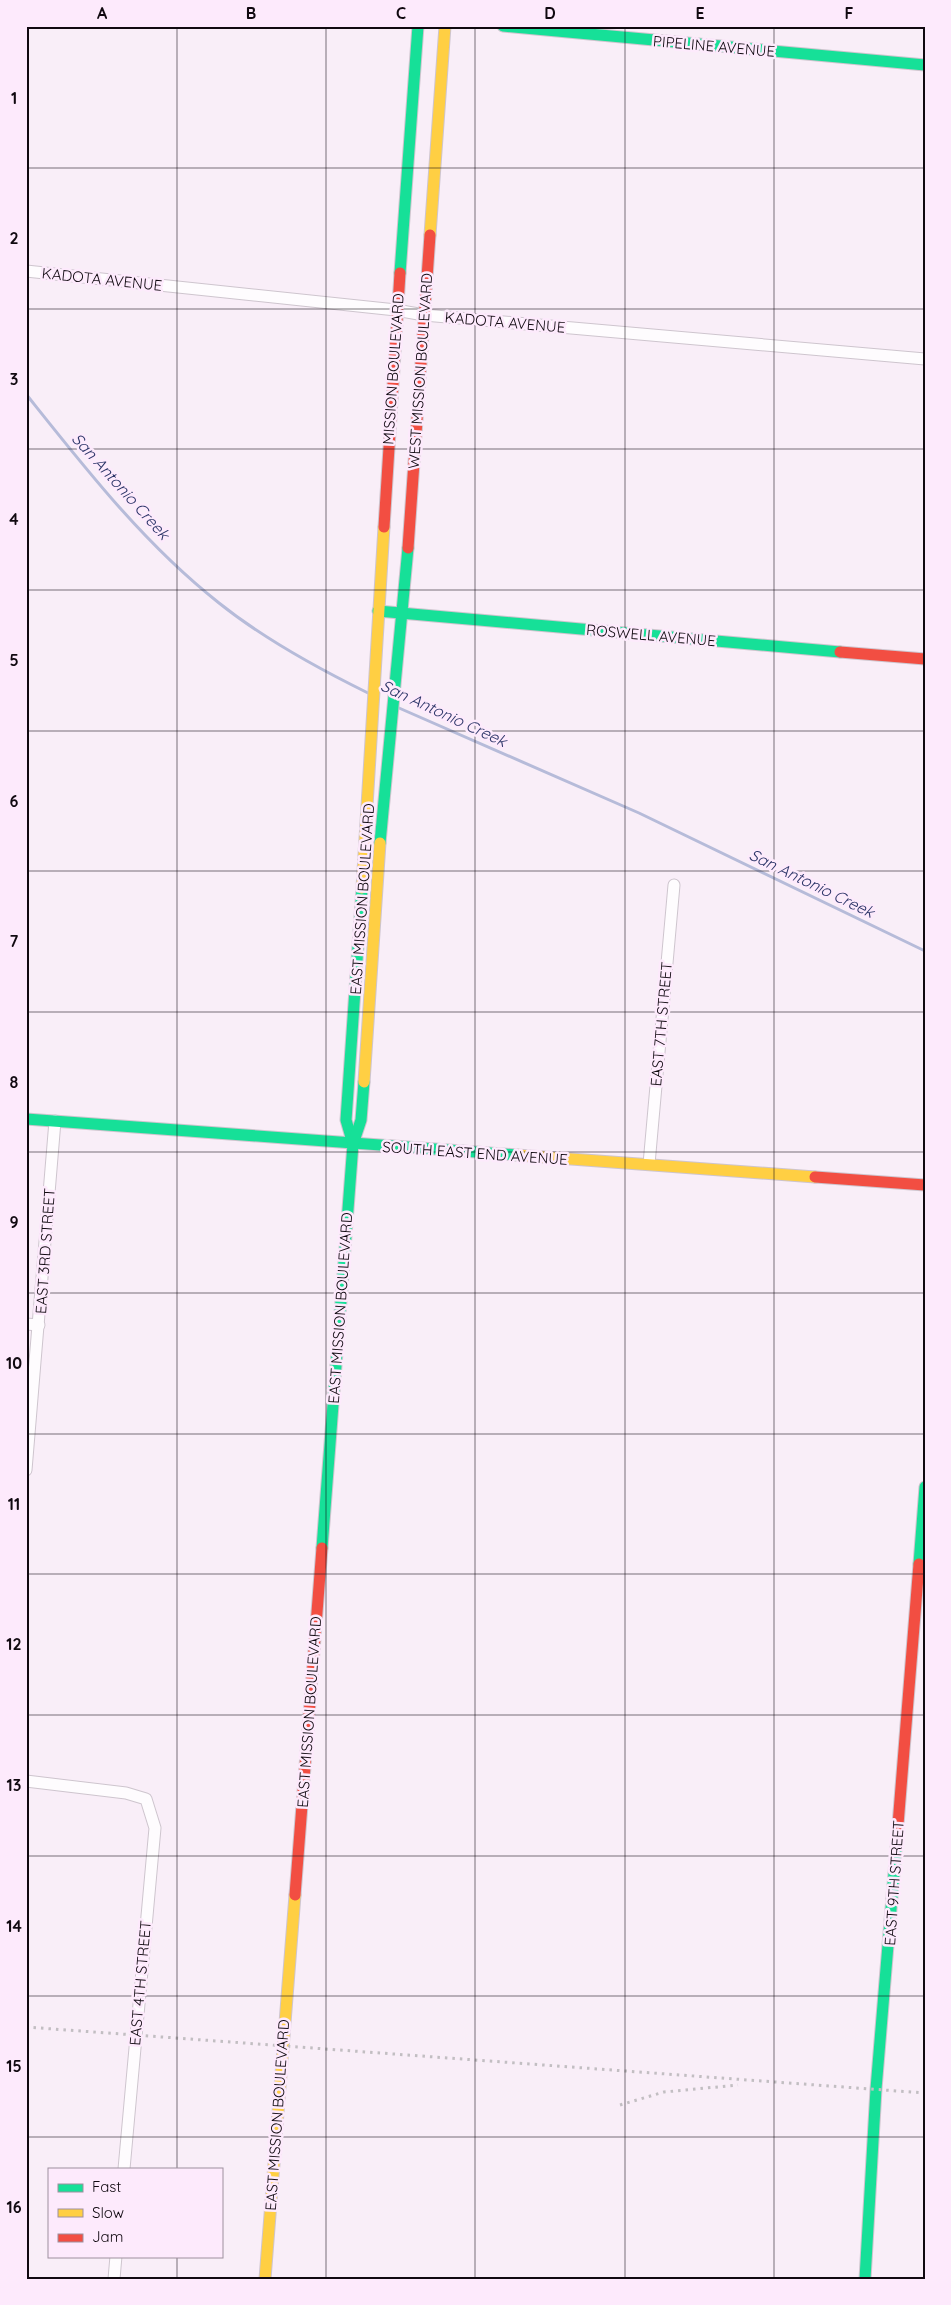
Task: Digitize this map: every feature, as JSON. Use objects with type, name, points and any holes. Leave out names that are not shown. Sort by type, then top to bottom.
[{"type":"main road","name":"MISSION BOULEVARD","points":[[373,713],[396,310],[418,26]]},
{"type":"main road","name":"WEST MISSION BOULEVARD","points":[[393,716],[403,614],[446,26]]},
{"type":"main road","name":"PIPELINE AVENUE","points":[[503,26],[925,65]]},
{"type":"main road","name":"ROSWELL AVENUE","points":[[378,611],[925,659]]},
{"type":"main road","name":"EAST MISSION BOULEVARD","points":[[353,1144],[346,1120],[373,713]]},
{"type":"main road","name":"EAST MISSION BOULEVARD","points":[[265,2279],[353,1144],[361,1120],[383,801],[393,716]]},
{"type":"main road","name":"SOUTH EAST END AVENUE","points":[[26,1119],[925,1186]]},
{"type":"main road","name":"EAST 9TH STREET","points":[[865,2279],[876,2089],[925,1487]]},
{"type":"street","name":"KADOTA AVENUE","points":[[26,271],[396,310],[424,315],[925,358]]},
{"type":"street","name":"EAST 7TH STREET","points":[[648,1164],[674,885]]},
{"type":"street","name":"EAST 3RD STREET","points":[[26,1470],[55,1121]]},
{"type":"street","points":[[26,1324],[39,1325]]},
{"type":"street","name":"EAST 4TH STREET","points":[[26,1782],[126,1793],[146,1798],[155,1828],[124,2168]]},
{"type":"street","points":[[114,2279],[116,2258]]},
{"type":"waterway","name":"San Antonio Creek","points":[[26,394],[70,450],[117,504],[165,556],[192,580],[236,616],[272,641],[368,693]]},
{"type":"waterway","name":"San Antonio Creek","points":[[399,708],[639,813],[925,951]]},
{"type":"railway","points":[[26,2027],[925,2093]]},
{"type":"railway","points":[[620,2105],[664,2092],[738,2085]]},
{"type":"traffic: fast","points":[[400,273],[418,26]]},
{"type":"traffic: fast","points":[[503,26],[925,65]]},
{"type":"traffic: fast","points":[[380,843],[408,548]]},
{"type":"traffic: fast","points":[[378,611],[840,652]]},
{"type":"traffic: fast","points":[[353,1144],[346,1120],[362,888]]},
{"type":"traffic: fast","points":[[322,1548],[353,1144],[361,1120],[364,1082]]},
{"type":"traffic: fast","points":[[26,1119],[517,1155]]},
{"type":"traffic: fast","points":[[919,1564],[925,1487]]},
{"type":"traffic: fast","points":[[865,2279],[876,2089],[897,1837]]},
{"type":"traffic: slow","points":[[430,235],[445,26]]},
{"type":"traffic: slow","points":[[362,888],[384,527]]},
{"type":"traffic: slow","points":[[364,1082],[380,843]]},
{"type":"traffic: slow","points":[[517,1155],[815,1177]]},
{"type":"traffic: slow","points":[[265,2279],[295,1895]]},
{"type":"traffic: jam","points":[[408,548],[430,235]]},
{"type":"traffic: jam","points":[[384,527],[400,273]]},
{"type":"traffic: jam","points":[[840,652],[925,659]]},
{"type":"traffic: jam","points":[[815,1177],[925,1185]]},
{"type":"traffic: jam","points":[[295,1895],[322,1548]]},
{"type":"traffic: jam","points":[[897,1837],[919,1564]]}]
